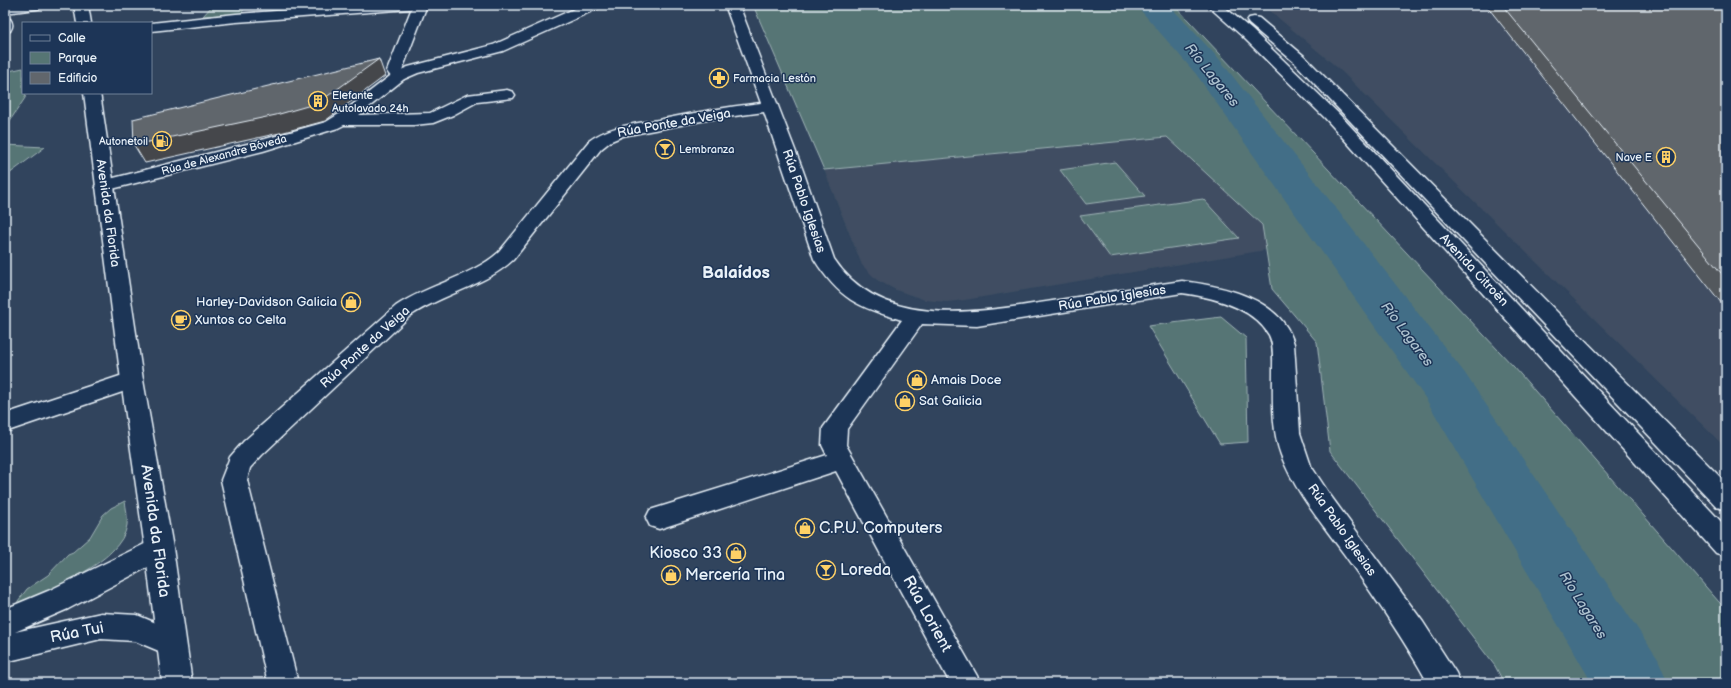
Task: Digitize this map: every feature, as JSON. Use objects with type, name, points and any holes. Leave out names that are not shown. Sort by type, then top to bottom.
[{"type":"street","points":[[5,9],[36,5]]},
{"type":"street","points":[[81,5],[84,22]]},
{"type":"street","points":[[152,27],[236,18],[410,5]]},
{"type":"street","points":[[399,76],[394,71],[420,5]]},
{"type":"street","name":"Rúa de Alexandre Bóveda","points":[[104,186],[314,131],[342,120],[399,76],[413,70],[498,48],[594,5]]},
{"type":"street","name":"Rúa Pablo Iglesias","points":[[732,5],[824,259],[835,276],[854,294],[881,308],[916,318],[977,319],[1182,287],[1208,290],[1250,306],[1264,316],[1279,332],[1282,343],[1288,435],[1292,453],[1300,470],[1320,501],[1396,606],[1445,683]]},
{"type":"street","name":"Avenida Citroën","points":[[1214,5],[1247,33],[1332,115],[1726,545]]},
{"type":"street","name":"Avenida Citroën","points":[[1236,5],[1299,59],[1726,500]]},
{"type":"street","points":[[5,22],[5,28]]},
{"type":"street","name":"Avenida da Florida","points":[[92,94],[132,380],[159,548],[177,683]]},
{"type":"street","name":"Rúa de Alexandre Bóveda","points":[[342,120],[414,120],[433,118],[448,112],[473,98],[507,96]]},
{"type":"street","name":"Rúa Ponte da Veiga","points":[[283,683],[234,480],[239,464],[253,448],[403,311],[420,300],[495,266],[506,256],[595,146],[605,137],[618,132],[705,116],[770,107]]},
{"type":"street","name":"Rúa Lorient","points":[[916,318],[835,428],[834,445],[966,683]]},
{"type":"street","points":[[5,423],[132,380]]},
{"type":"street","points":[[659,518],[841,460]]},
{"type":"street","name":"Rúa Tui","points":[[5,623],[58,600],[159,548]]},
{"type":"street","name":"Rúa Tui","points":[[5,641],[58,600]]},
{"type":"street","name":"Rúa Tui","points":[[5,648],[101,626],[137,628],[171,643]]},
{"type":"shaded area","points":[[1263,5],[1726,5],[1726,448],[1339,69]]},
{"type":"shaded area","points":[[1201,133],[1261,216],[1266,250],[947,302],[925,300],[896,290],[877,280],[862,265],[824,170]]},
{"type":"green space","points":[[213,5],[248,5],[240,14],[203,16]]},
{"type":"green space","points":[[355,5],[354,7],[269,12],[274,7]]},
{"type":"green space","points":[[753,5],[1174,5],[1514,367],[1726,610],[1726,683],[1504,683],[1495,666],[1330,451],[1317,342],[1272,289],[1262,225],[1167,137],[824,170]]},
{"type":"green space","points":[[22,68],[22,94],[26,94],[25,98],[5,128],[5,75],[9,71]]},
{"type":"green space","points":[[5,145],[45,147],[5,177]]},
{"type":"green space","points":[[1115,162],[1145,196],[1086,204],[1060,170]]},
{"type":"green space","points":[[1203,199],[1239,238],[1110,257],[1080,216]]},
{"type":"green space","points":[[1221,317],[1246,338],[1248,442],[1220,444],[1148,326]]},
{"type":"green space","points":[[125,501],[127,525],[122,538],[112,551],[98,563],[64,584],[17,606],[18,601],[27,589],[48,575],[68,554],[73,552],[90,537],[103,515],[111,508]]},
{"type":"building","name":"Nave E","points":[[1502,5],[1726,5],[1726,279]]},
{"type":"building","points":[[379,59],[318,103],[276,115],[134,145],[133,119]]},
{"type":"waterway","name":"Río Lagares","points":[[1152,5],[1208,67],[1445,386],[1632,683]]},
{"type":"place","name":"Farmacia Lestón","points":[[719,78]]},
{"type":"place","name":"Elefante Autolavado 24h","points":[[318,101]]},
{"type":"place","name":"Autonetoil","points":[[162,141]]},
{"type":"place","name":"Lembranza","points":[[665,149]]},
{"type":"place","name":"Nave E","points":[[1666,157]]},
{"type":"place","name":"Harley-Davidson Galicia","points":[[351,302]]},
{"type":"place","name":"Xuntos co Celta","points":[[181,320]]},
{"type":"place","name":"Amais Doce","points":[[917,380]]},
{"type":"place","name":"Sat Galicia","points":[[905,401]]},
{"type":"place","name":"C.P.U. Computers","points":[[805,528]]},
{"type":"place","name":"Kiosco 33","points":[[736,553]]},
{"type":"place","name":"Loreda","points":[[826,570]]},
{"type":"place","name":"Mercería Tina","points":[[671,575]]},
{"type":"district","name":"Balaídos","points":[[736,273]]}]
